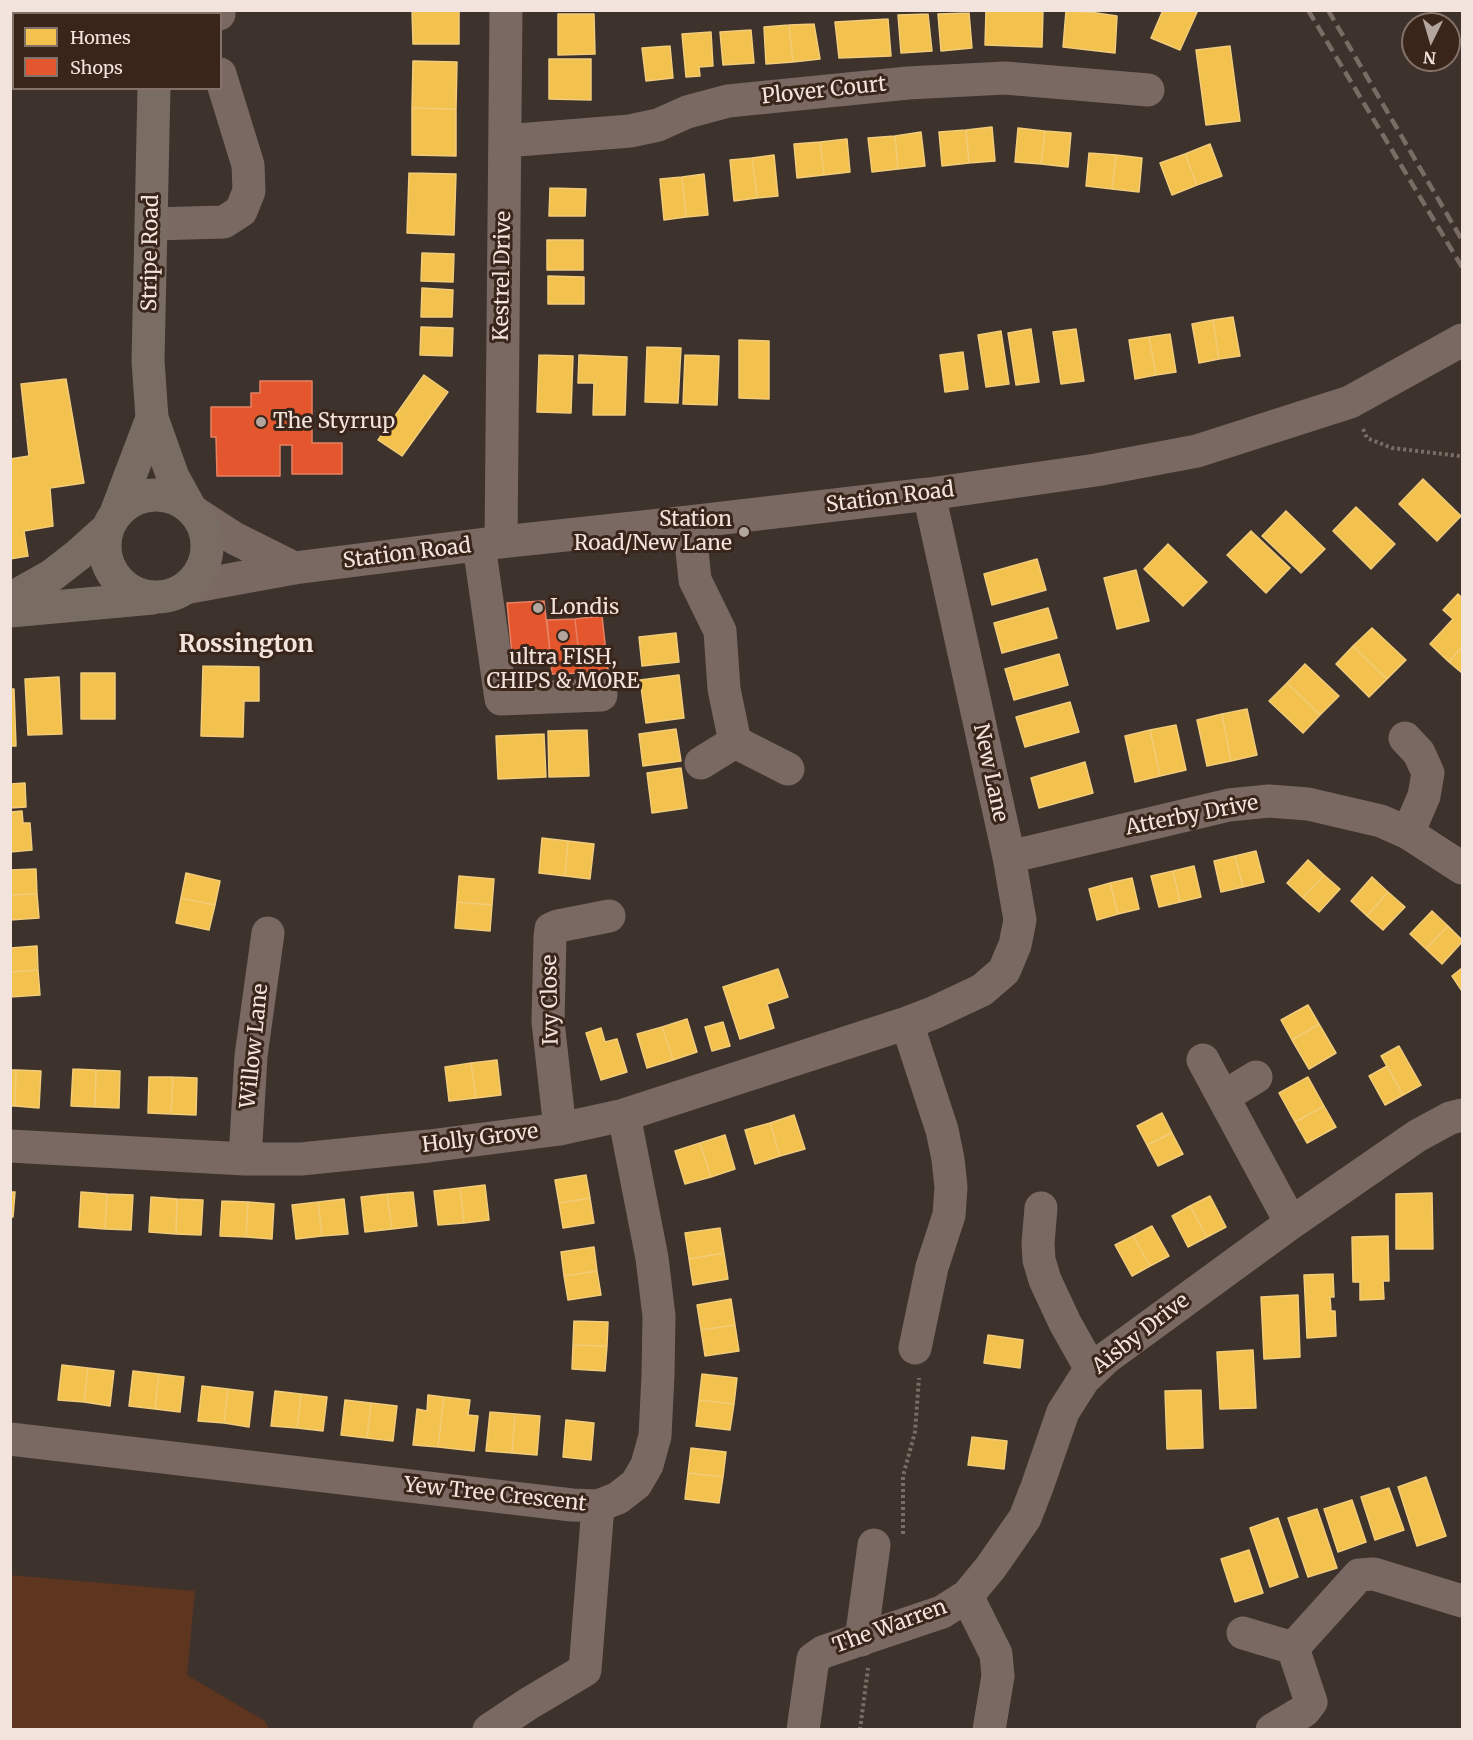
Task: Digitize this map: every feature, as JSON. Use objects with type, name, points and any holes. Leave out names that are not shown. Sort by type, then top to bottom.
[{"type":"main road","name":"Stripe Road","points":[[154,90],[148,360],[152,418],[172,477],[191,509]]},
{"type":"main road","name":"Stripe Road","points":[[112,520],[152,418]]},
{"type":"main road","points":[[10,599],[51,576],[78,555],[130,502],[146,495],[164,495],[178,499],[191,509],[203,524],[207,539],[204,566],[190,587],[178,593],[10,611]]},
{"type":"main road","points":[[112,520],[104,544],[106,561],[114,576],[126,587],[141,595],[157,597]]},
{"type":"street","name":"Kestrel Drive","points":[[506,10],[505,141],[490,543],[501,699],[601,695]]},
{"type":"street","name":"Plover Court","points":[[505,141],[630,131],[728,101],[908,82],[1005,78],[1148,90]]},
{"type":"street","points":[[152,224],[224,222],[241,212],[249,191],[248,165],[222,80]]},
{"type":"street","name":"Station Road","points":[[190,587],[294,568],[490,543],[929,494],[1096,470],[1197,451],[1350,402],[1462,340]]},
{"type":"street","name":"New Lane","points":[[920,1018],[982,990],[1004,970],[1015,945],[1020,920],[1009,857],[929,494]]},
{"type":"street","points":[[191,509],[234,538],[294,568]]},
{"type":"street","points":[[688,522],[695,580],[720,631],[724,689],[735,742]]},
{"type":"street","points":[[1405,738],[1419,753],[1428,774],[1424,796],[1408,833]]},
{"type":"street","points":[[701,763],[735,742]]},
{"type":"street","points":[[735,742],[788,769]]},
{"type":"street","name":"Atterby Drive","points":[[1009,857],[1229,805],[1269,801],[1308,804],[1381,820],[1408,833],[1462,868]]},
{"type":"street","name":"Ivy Close","points":[[560,1129],[548,1022],[551,930],[558,926],[609,916]]},
{"type":"street","name":"Willow Lane","points":[[245,1159],[251,1056],[268,933]]},
{"type":"street","points":[[915,1348],[932,1267],[949,1215],[951,1187],[948,1159],[920,1018]]},
{"type":"street","name":"Holly Grove","points":[[10,1146],[245,1159],[301,1159],[429,1146],[560,1129],[624,1115],[920,1018]]},
{"type":"street","points":[[1203,1060],[1292,1222]]},
{"type":"street","points":[[1223,1096],[1256,1077]]},
{"type":"street","name":"Aisby Drive","points":[[967,1596],[991,1567],[1025,1518],[1063,1412],[1084,1378],[1106,1358],[1292,1222],[1418,1136],[1462,1114]]},
{"type":"street","name":"Yew Tree Crescent","points":[[10,1439],[572,1504],[598,1506],[618,1498],[636,1484],[646,1465],[655,1436],[659,1316],[652,1258],[624,1115]]},
{"type":"street","points":[[1041,1208],[1038,1243],[1039,1260],[1045,1280],[1065,1323],[1092,1371]]},
{"type":"street","points":[[489,1730],[585,1670],[598,1506]]},
{"type":"street","points":[[867,1637],[889,1540]]},
{"type":"street","points":[[1293,1648],[1359,1575],[1374,1574],[1462,1601]]},
{"type":"street","points":[[967,1596],[996,1654],[998,1676],[989,1730]]},
{"type":"street","name":"The Warren","points":[[803,1730],[813,1659],[824,1652],[942,1612],[967,1596]]},
{"type":"street","points":[[1243,1633],[1293,1648]]},
{"type":"street","points":[[1272,1730],[1304,1711],[1311,1702],[1293,1648]]},
{"type":"path","points":[[1350,402],[1367,438],[1392,448],[1462,458]]},
{"type":"path","points":[[889,1540],[915,1432],[919,1378],[915,1348]]},
{"type":"path","points":[[860,1730],[867,1637]]},
{"type":"shaded area","points":[[10,1575],[195,1591],[187,1675],[265,1721],[269,1729],[11,1729]]},
{"type":"building: Homes","points":[[412,10],[459,10],[459,44],[413,44]]},
{"type":"building: Homes","points":[[986,10],[1043,10],[1042,47],[985,45]]},
{"type":"building: Homes","points":[[1163,10],[1198,10],[1180,50],[1151,38]]},
{"type":"building: Homes","points":[[1066,11],[1117,16],[1115,53],[1063,47]]},
{"type":"building: Homes","points":[[969,13],[972,48],[941,51],[938,14]]},
{"type":"building: Homes","points":[[558,14],[594,14],[595,54],[558,55]]},
{"type":"building: Homes","points":[[928,14],[932,51],[901,53],[898,15]]},
{"type":"building: Homes","points":[[888,19],[891,56],[839,58],[835,22]]},
{"type":"building: Homes","points":[[814,24],[820,59],[793,62],[789,25]]},
{"type":"building: Homes","points":[[789,25],[793,62],[766,64],[764,27]]},
{"type":"building: Homes","points":[[751,30],[754,63],[723,65],[720,32]]},
{"type":"building: Homes","points":[[711,32],[713,66],[699,67],[700,76],[686,77],[682,34]]},
{"type":"building: Homes","points":[[670,46],[673,78],[646,81],[642,48]]},
{"type":"building: Homes","points":[[1230,46],[1240,121],[1206,125],[1196,50]]},
{"type":"building: Homes","points":[[549,59],[591,59],[591,100],[549,99]]},
{"type":"building: Homes","points":[[413,61],[457,62],[456,109],[412,108]]},
{"type":"building: Homes","points":[[412,108],[456,109],[456,156],[412,155]]},
{"type":"building: Homes","points":[[992,127],[995,161],[969,163],[966,130]]},
{"type":"building: Homes","points":[[1018,128],[1045,131],[1041,164],[1015,162]]},
{"type":"building: Homes","points":[[966,130],[969,163],[942,166],[939,132]]},
{"type":"building: Homes","points":[[1045,131],[1071,133],[1068,167],[1041,164]]},
{"type":"building: Homes","points":[[921,132],[925,166],[898,169],[895,136]]},
{"type":"building: Homes","points":[[895,136],[898,169],[872,172],[868,138]]},
{"type":"building: Homes","points":[[847,139],[850,172],[824,175],[820,142]]},
{"type":"building: Homes","points":[[820,142],[824,175],[797,178],[794,144]]},
{"type":"building: Homes","points":[[1210,144],[1222,176],[1197,185],[1185,154]]},
{"type":"building: Homes","points":[[1089,153],[1116,155],[1112,189],[1086,186]]},
{"type":"building: Homes","points":[[1185,154],[1197,185],[1172,195],[1160,163]]},
{"type":"building: Homes","points":[[774,155],[778,196],[757,198],[752,158]]},
{"type":"building: Homes","points":[[1116,155],[1142,158],[1139,192],[1112,189]]},
{"type":"building: Homes","points":[[752,158],[757,198],[734,201],[730,160]]},
{"type":"building: Homes","points":[[409,173],[456,174],[454,235],[407,233]]},
{"type":"building: Homes","points":[[704,174],[708,215],[686,217],[682,177]]},
{"type":"building: Homes","points":[[682,177],[686,217],[664,220],[660,179]]},
{"type":"building: Homes","points":[[550,188],[586,189],[585,216],[549,216]]},
{"type":"building: Homes","points":[[547,240],[583,240],[583,270],[547,270]]},
{"type":"building: Homes","points":[[422,253],[454,254],[453,282],[421,281]]},
{"type":"building: Homes","points":[[548,276],[584,277],[584,304],[548,304]]},
{"type":"building: Homes","points":[[422,288],[453,290],[452,317],[421,317]]},
{"type":"building: Homes","points":[[1233,317],[1240,356],[1219,359],[1213,320]]},
{"type":"building: Homes","points":[[1213,320],[1219,359],[1199,363],[1192,324]]},
{"type":"building: Homes","points":[[421,327],[453,328],[452,356],[420,355]]},
{"type":"building: Homes","points":[[1031,329],[1039,382],[1016,385],[1008,333]]},
{"type":"building: Homes","points":[[1076,329],[1084,381],[1061,384],[1053,332]]},
{"type":"building: Homes","points":[[1001,331],[1009,384],[986,387],[978,335]]},
{"type":"building: Homes","points":[[1170,334],[1176,372],[1156,375],[1149,337]]},
{"type":"building: Homes","points":[[1149,337],[1156,375],[1135,379],[1129,340]]},
{"type":"building: Homes","points":[[739,340],[769,341],[769,399],[739,398]]},
{"type":"building: Homes","points":[[647,347],[681,348],[678,403],[645,402]]},
{"type":"building: Homes","points":[[963,352],[968,389],[945,392],[940,355]]},
{"type":"building: Homes","points":[[539,355],[573,356],[571,413],[537,412]]},
{"type":"building: Homes","points":[[579,355],[627,357],[625,415],[593,415],[594,383],[578,383]]},
{"type":"building: Homes","points":[[685,355],[719,356],[717,405],[683,404]]},
{"type":"building: Homes","points":[[424,375],[448,392],[402,456],[378,440]]},
{"type":"building: Homes","points":[[66,379],[84,483],[50,488],[53,526],[24,531],[28,556],[10,559],[10,459],[29,456],[21,384]]},
{"type":"building: Homes","points":[[1423,479],[1461,516],[1437,541],[1399,504]]},
{"type":"building: Homes","points":[[1356,507],[1395,544],[1371,569],[1333,531]]},
{"type":"building: Homes","points":[[1286,511],[1325,549],[1301,573],[1262,536]]},
{"type":"building: Homes","points":[[1251,531],[1290,568],[1266,593],[1227,555]]},
{"type":"building: Homes","points":[[1168,544],[1207,582],[1183,606],[1144,569]]},
{"type":"building: Homes","points":[[1037,559],[1046,590],[992,605],[984,574]]},
{"type":"building: Homes","points":[[1136,570],[1149,621],[1117,629],[1104,578]]},
{"type":"building: Homes","points":[[1458,594],[1462,598],[1462,647],[1449,662],[1430,644],[1453,619],[1443,610]]},
{"type":"building: Homes","points":[[1048,608],[1057,638],[1002,653],[994,623]]},
{"type":"building: Homes","points":[[1372,628],[1406,660],[1387,679],[1353,646]]},
{"type":"building: Homes","points":[[676,633],[679,662],[642,666],[639,637]]},
{"type":"building: Homes","points":[[1353,646],[1387,679],[1369,697],[1336,664]]},
{"type":"building: Homes","points":[[1462,647],[1462,673],[1449,662]]},
{"type":"building: Homes","points":[[1059,654],[1068,685],[1014,700],[1005,669]]},
{"type":"building: Homes","points":[[1305,664],[1339,696],[1320,715],[1287,683]]},
{"type":"building: Homes","points":[[203,666],[259,667],[259,701],[244,701],[243,737],[201,736]]},
{"type":"building: Homes","points":[[81,673],[115,673],[115,719],[81,719]]},
{"type":"building: Homes","points":[[679,675],[684,718],[646,723],[640,680]]},
{"type":"building: Homes","points":[[59,677],[62,734],[28,735],[25,679]]},
{"type":"building: Homes","points":[[1287,683],[1320,715],[1303,733],[1269,701]]},
{"type":"building: Homes","points":[[10,689],[14,689],[16,746],[10,746]]},
{"type":"building: Homes","points":[[1070,702],[1079,732],[1025,747],[1016,717]]},
{"type":"building: Homes","points":[[1247,709],[1257,755],[1231,761],[1222,714]]},
{"type":"building: Homes","points":[[1222,714],[1231,761],[1207,766],[1197,720]]},
{"type":"building: Homes","points":[[1176,725],[1186,770],[1160,776],[1150,730]]},
{"type":"building: Homes","points":[[676,729],[681,761],[643,766],[639,734]]},
{"type":"building: Homes","points":[[587,730],[589,776],[549,777],[548,731]]},
{"type":"building: Homes","points":[[1150,730],[1160,776],[1135,782],[1125,736]]},
{"type":"building: Homes","points":[[544,734],[546,777],[498,779],[496,736]]},
{"type":"building: Homes","points":[[1085,762],[1093,793],[1039,808],[1031,778]]},
{"type":"building: Homes","points":[[681,768],[687,808],[652,813],[647,773]]},
{"type":"building: Homes","points":[[25,783],[26,807],[10,808],[10,784]]},
{"type":"building: Homes","points":[[22,811],[23,823],[30,823],[32,850],[10,852],[10,812]]},
{"type":"building: Homes","points":[[542,838],[568,841],[565,876],[539,873]]},
{"type":"building: Homes","points":[[568,841],[594,844],[590,879],[565,876]]},
{"type":"building: Homes","points":[[1256,851],[1264,882],[1243,887],[1235,856]]},
{"type":"building: Homes","points":[[1235,856],[1243,887],[1221,892],[1214,861]]},
{"type":"building: Homes","points":[[1308,860],[1324,875],[1303,898],[1287,883]]},
{"type":"building: Homes","points":[[1194,866],[1201,897],[1180,902],[1173,871]]},
{"type":"building: Homes","points":[[36,869],[37,894],[10,895],[10,870]]},
{"type":"building: Homes","points":[[1173,871],[1180,902],[1159,907],[1151,876]]},
{"type":"building: Homes","points":[[186,873],[220,881],[215,905],[181,898]]},
{"type":"building: Homes","points":[[1324,875],[1340,889],[1319,912],[1303,898]]},
{"type":"building: Homes","points":[[459,876],[494,879],[492,905],[457,902]]},
{"type":"building: Homes","points":[[1372,877],[1388,892],[1367,916],[1351,901]]},
{"type":"building: Homes","points":[[1132,878],[1139,909],[1118,914],[1110,883]]},
{"type":"building: Homes","points":[[1110,883],[1118,914],[1097,920],[1089,889]]},
{"type":"building: Homes","points":[[1388,892],[1405,907],[1383,930],[1367,916]]},
{"type":"building: Homes","points":[[37,894],[39,918],[10,920],[10,895]]},
{"type":"building: Homes","points":[[181,898],[215,905],[209,930],[176,923]]},
{"type":"building: Homes","points":[[457,902],[492,905],[490,931],[455,928]]},
{"type":"building: Homes","points":[[1432,911],[1448,926],[1426,949],[1410,934]]},
{"type":"building: Homes","points":[[1448,926],[1462,942],[1442,964],[1426,949]]},
{"type":"building: Homes","points":[[37,946],[38,970],[10,972],[10,948]]},
{"type":"building: Homes","points":[[1462,968],[1462,991],[1452,976]]},
{"type":"building: Homes","points":[[778,969],[788,997],[767,1004],[774,1028],[740,1039],[723,987]]},
{"type":"building: Homes","points":[[38,970],[40,995],[10,997],[10,972]]},
{"type":"building: Homes","points":[[1308,1005],[1319,1024],[1292,1040],[1281,1020]]},
{"type":"building: Homes","points":[[687,1019],[697,1052],[673,1060],[662,1027]]},
{"type":"building: Homes","points":[[723,1022],[730,1046],[712,1051],[705,1027]]},
{"type":"building: Homes","points":[[1319,1024],[1336,1053],[1309,1069],[1292,1040]]},
{"type":"building: Homes","points":[[662,1027],[673,1060],[647,1068],[637,1034]]},
{"type":"building: Homes","points":[[601,1028],[605,1042],[617,1039],[627,1072],[601,1080],[586,1033]]},
{"type":"building: Homes","points":[[1399,1046],[1421,1085],[1403,1095],[1381,1056]]},
{"type":"building: Homes","points":[[497,1060],[501,1095],[476,1098],[471,1063]]},
{"type":"building: Homes","points":[[471,1063],[476,1098],[449,1101],[445,1067]]},
{"type":"building: Homes","points":[[1387,1066],[1403,1095],[1385,1105],[1369,1076]]},
{"type":"building: Homes","points":[[73,1069],[96,1070],[95,1107],[71,1106]]},
{"type":"building: Homes","points":[[10,1070],[16,1070],[15,1106],[10,1106]]},
{"type":"building: Homes","points":[[16,1070],[41,1071],[39,1108],[15,1106]]},
{"type":"building: Homes","points":[[96,1070],[120,1071],[119,1108],[95,1107]]},
{"type":"building: Homes","points":[[149,1077],[173,1077],[171,1114],[148,1113]]},
{"type":"building: Homes","points":[[173,1077],[197,1078],[196,1115],[171,1114]]},
{"type":"building: Homes","points":[[1308,1077],[1324,1106],[1295,1122],[1279,1093]]},
{"type":"building: Homes","points":[[1324,1106],[1336,1127],[1307,1143],[1295,1122]]},
{"type":"building: Homes","points":[[1162,1113],[1172,1133],[1147,1145],[1137,1126]]},
{"type":"building: Homes","points":[[794,1115],[805,1149],[780,1156],[770,1123]]},
{"type":"building: Homes","points":[[770,1123],[780,1156],[755,1164],[745,1130]]},
{"type":"building: Homes","points":[[1172,1133],[1183,1154],[1158,1166],[1147,1145]]},
{"type":"building: Homes","points":[[725,1135],[735,1169],[711,1177],[700,1143]]},
{"type":"building: Homes","points":[[700,1143],[711,1177],[685,1184],[675,1151]]},
{"type":"building: Homes","points":[[586,1175],[590,1198],[559,1203],[555,1180]]},
{"type":"building: Homes","points":[[485,1185],[489,1220],[464,1223],[460,1188]]},
{"type":"building: Homes","points":[[460,1188],[464,1223],[438,1225],[434,1191]]},
{"type":"building: Homes","points":[[10,1192],[15,1192],[13,1217],[10,1217]]},
{"type":"building: Homes","points":[[81,1192],[107,1194],[105,1229],[79,1227]]},
{"type":"building: Homes","points":[[413,1192],[417,1226],[392,1229],[387,1194]]},
{"type":"building: Homes","points":[[1432,1193],[1433,1249],[1396,1249],[1396,1194]]},
{"type":"building: Homes","points":[[107,1194],[133,1195],[131,1230],[105,1229]]},
{"type":"building: Homes","points":[[387,1194],[392,1229],[365,1232],[361,1197]]},
{"type":"building: Homes","points":[[1210,1196],[1226,1227],[1207,1237],[1190,1206]]},
{"type":"building: Homes","points":[[151,1197],[177,1199],[176,1234],[149,1232]]},
{"type":"building: Homes","points":[[590,1198],[594,1223],[563,1228],[559,1203]]},
{"type":"building: Homes","points":[[177,1199],[203,1200],[201,1235],[176,1234]]},
{"type":"building: Homes","points":[[344,1199],[348,1234],[322,1236],[318,1202]]},
{"type":"building: Homes","points":[[222,1201],[248,1202],[246,1237],[220,1236]]},
{"type":"building: Homes","points":[[248,1202],[274,1204],[272,1239],[246,1237]]},
{"type":"building: Homes","points":[[318,1202],[322,1236],[296,1239],[292,1205]]},
{"type":"building: Homes","points":[[1190,1206],[1207,1237],[1188,1247],[1172,1216]]},
{"type":"building: Homes","points":[[1152,1226],[1169,1256],[1150,1266],[1133,1236]]},
{"type":"building: Homes","points":[[720,1228],[724,1253],[689,1259],[685,1233]]},
{"type":"building: Homes","points":[[1133,1236],[1150,1266],[1132,1276],[1115,1245]]},
{"type":"building: Homes","points":[[1388,1236],[1389,1281],[1383,1281],[1384,1299],[1360,1300],[1360,1282],[1353,1282],[1352,1237]]},
{"type":"building: Homes","points":[[594,1247],[597,1271],[564,1276],[561,1252]]},
{"type":"building: Homes","points":[[724,1253],[728,1279],[693,1285],[689,1259]]},
{"type":"building: Homes","points":[[597,1271],[601,1295],[568,1300],[564,1276]]},
{"type":"building: Homes","points":[[1333,1274],[1334,1297],[1330,1297],[1331,1311],[1335,1311],[1336,1336],[1307,1338],[1304,1275]]},
{"type":"building: Homes","points":[[1298,1295],[1300,1357],[1264,1359],[1261,1297]]},
{"type":"building: Homes","points":[[731,1299],[735,1325],[701,1330],[697,1305]]},
{"type":"building: Homes","points":[[574,1321],[608,1322],[607,1346],[573,1345]]},
{"type":"building: Homes","points":[[735,1325],[739,1351],[705,1356],[701,1330]]},
{"type":"building: Homes","points":[[988,1335],[1023,1340],[1020,1368],[984,1363]]},
{"type":"building: Homes","points":[[573,1345],[607,1346],[605,1371],[572,1369]]},
{"type":"building: Homes","points":[[1253,1350],[1256,1408],[1220,1409],[1217,1352]]},
{"type":"building: Homes","points":[[62,1365],[88,1368],[84,1402],[58,1400]]},
{"type":"building: Homes","points":[[88,1368],[114,1371],[110,1406],[84,1402]]},
{"type":"building: Homes","points":[[133,1371],[159,1374],[155,1409],[129,1406]]},
{"type":"building: Homes","points":[[159,1374],[184,1377],[180,1412],[155,1409]]},
{"type":"building: Homes","points":[[702,1374],[737,1378],[734,1404],[699,1400]]},
{"type":"building: Homes","points":[[202,1386],[228,1389],[224,1423],[198,1421]]},
{"type":"building: Homes","points":[[228,1389],[253,1392],[249,1427],[224,1423]]},
{"type":"building: Homes","points":[[1201,1390],[1203,1448],[1167,1449],[1165,1391]]},
{"type":"building: Homes","points":[[275,1391],[301,1394],[297,1428],[271,1426]]},
{"type":"building: Homes","points":[[301,1394],[327,1397],[323,1431],[297,1428]]},
{"type":"building: Homes","points":[[428,1395],[444,1397],[438,1447],[413,1445],[417,1409],[427,1411]]},
{"type":"building: Homes","points":[[444,1397],[470,1400],[468,1415],[478,1416],[474,1451],[438,1447]]},
{"type":"building: Homes","points":[[345,1400],[371,1403],[367,1438],[341,1435]]},
{"type":"building: Homes","points":[[699,1400],[734,1404],[730,1430],[696,1426]]},
{"type":"building: Homes","points":[[371,1403],[397,1406],[393,1441],[367,1438]]},
{"type":"building: Homes","points":[[490,1412],[515,1414],[512,1453],[486,1451]]},
{"type":"building: Homes","points":[[515,1414],[540,1416],[537,1455],[512,1453]]},
{"type":"building: Homes","points":[[566,1420],[594,1423],[591,1460],[563,1457]]},
{"type":"building: Homes","points":[[972,1437],[1007,1441],[1004,1469],[968,1465]]},
{"type":"building: Homes","points":[[691,1448],[726,1452],[723,1477],[688,1473]]},
{"type":"building: Homes","points":[[688,1473],[723,1477],[719,1503],[685,1499]]},
{"type":"building: Homes","points":[[1426,1477],[1446,1536],[1417,1546],[1398,1487]]},
{"type":"building: Homes","points":[[1389,1488],[1404,1530],[1375,1540],[1361,1497]]},
{"type":"building: Homes","points":[[1352,1500],[1366,1542],[1338,1552],[1324,1509]]},
{"type":"building: Homes","points":[[1317,1509],[1337,1568],[1308,1577],[1288,1518]]},
{"type":"building: Homes","points":[[1278,1518],[1298,1577],[1270,1587],[1250,1528]]},
{"type":"building: Homes","points":[[1249,1550],[1263,1593],[1235,1602],[1221,1559]]},
{"type":"building: Shops","name":"The Styrrup","points":[[260,381],[312,381],[312,443],[342,443],[342,474],[292,474],[292,445],[280,445],[280,476],[217,476],[216,437],[211,437],[211,407],[251,407],[251,393],[260,393]]},
{"type":"building: Shops","points":[[544,601],[550,652],[512,655],[507,603]]},
{"type":"building: Shops","points":[[602,616],[608,670],[581,673],[575,619]]},
{"type":"building: Shops","name":"ultra FISH, CHIPS & MORE","points":[[575,619],[581,673],[552,674],[547,620]]},
{"type":"railway","points":[[1308,10],[1462,267]]},
{"type":"railway","points":[[1328,10],[1462,240]]},
{"type":"place","name":"The Styrrup","points":[[261,422]]},
{"type":"place","name":"Station Road/New Lane","points":[[744,532]]},
{"type":"place","name":"Londis","points":[[538,608]]},
{"type":"place","name":"ultra FISH, CHIPS & MORE","points":[[563,636]]},
{"type":"district","name":"Rossington","points":[[246,645]]}]
